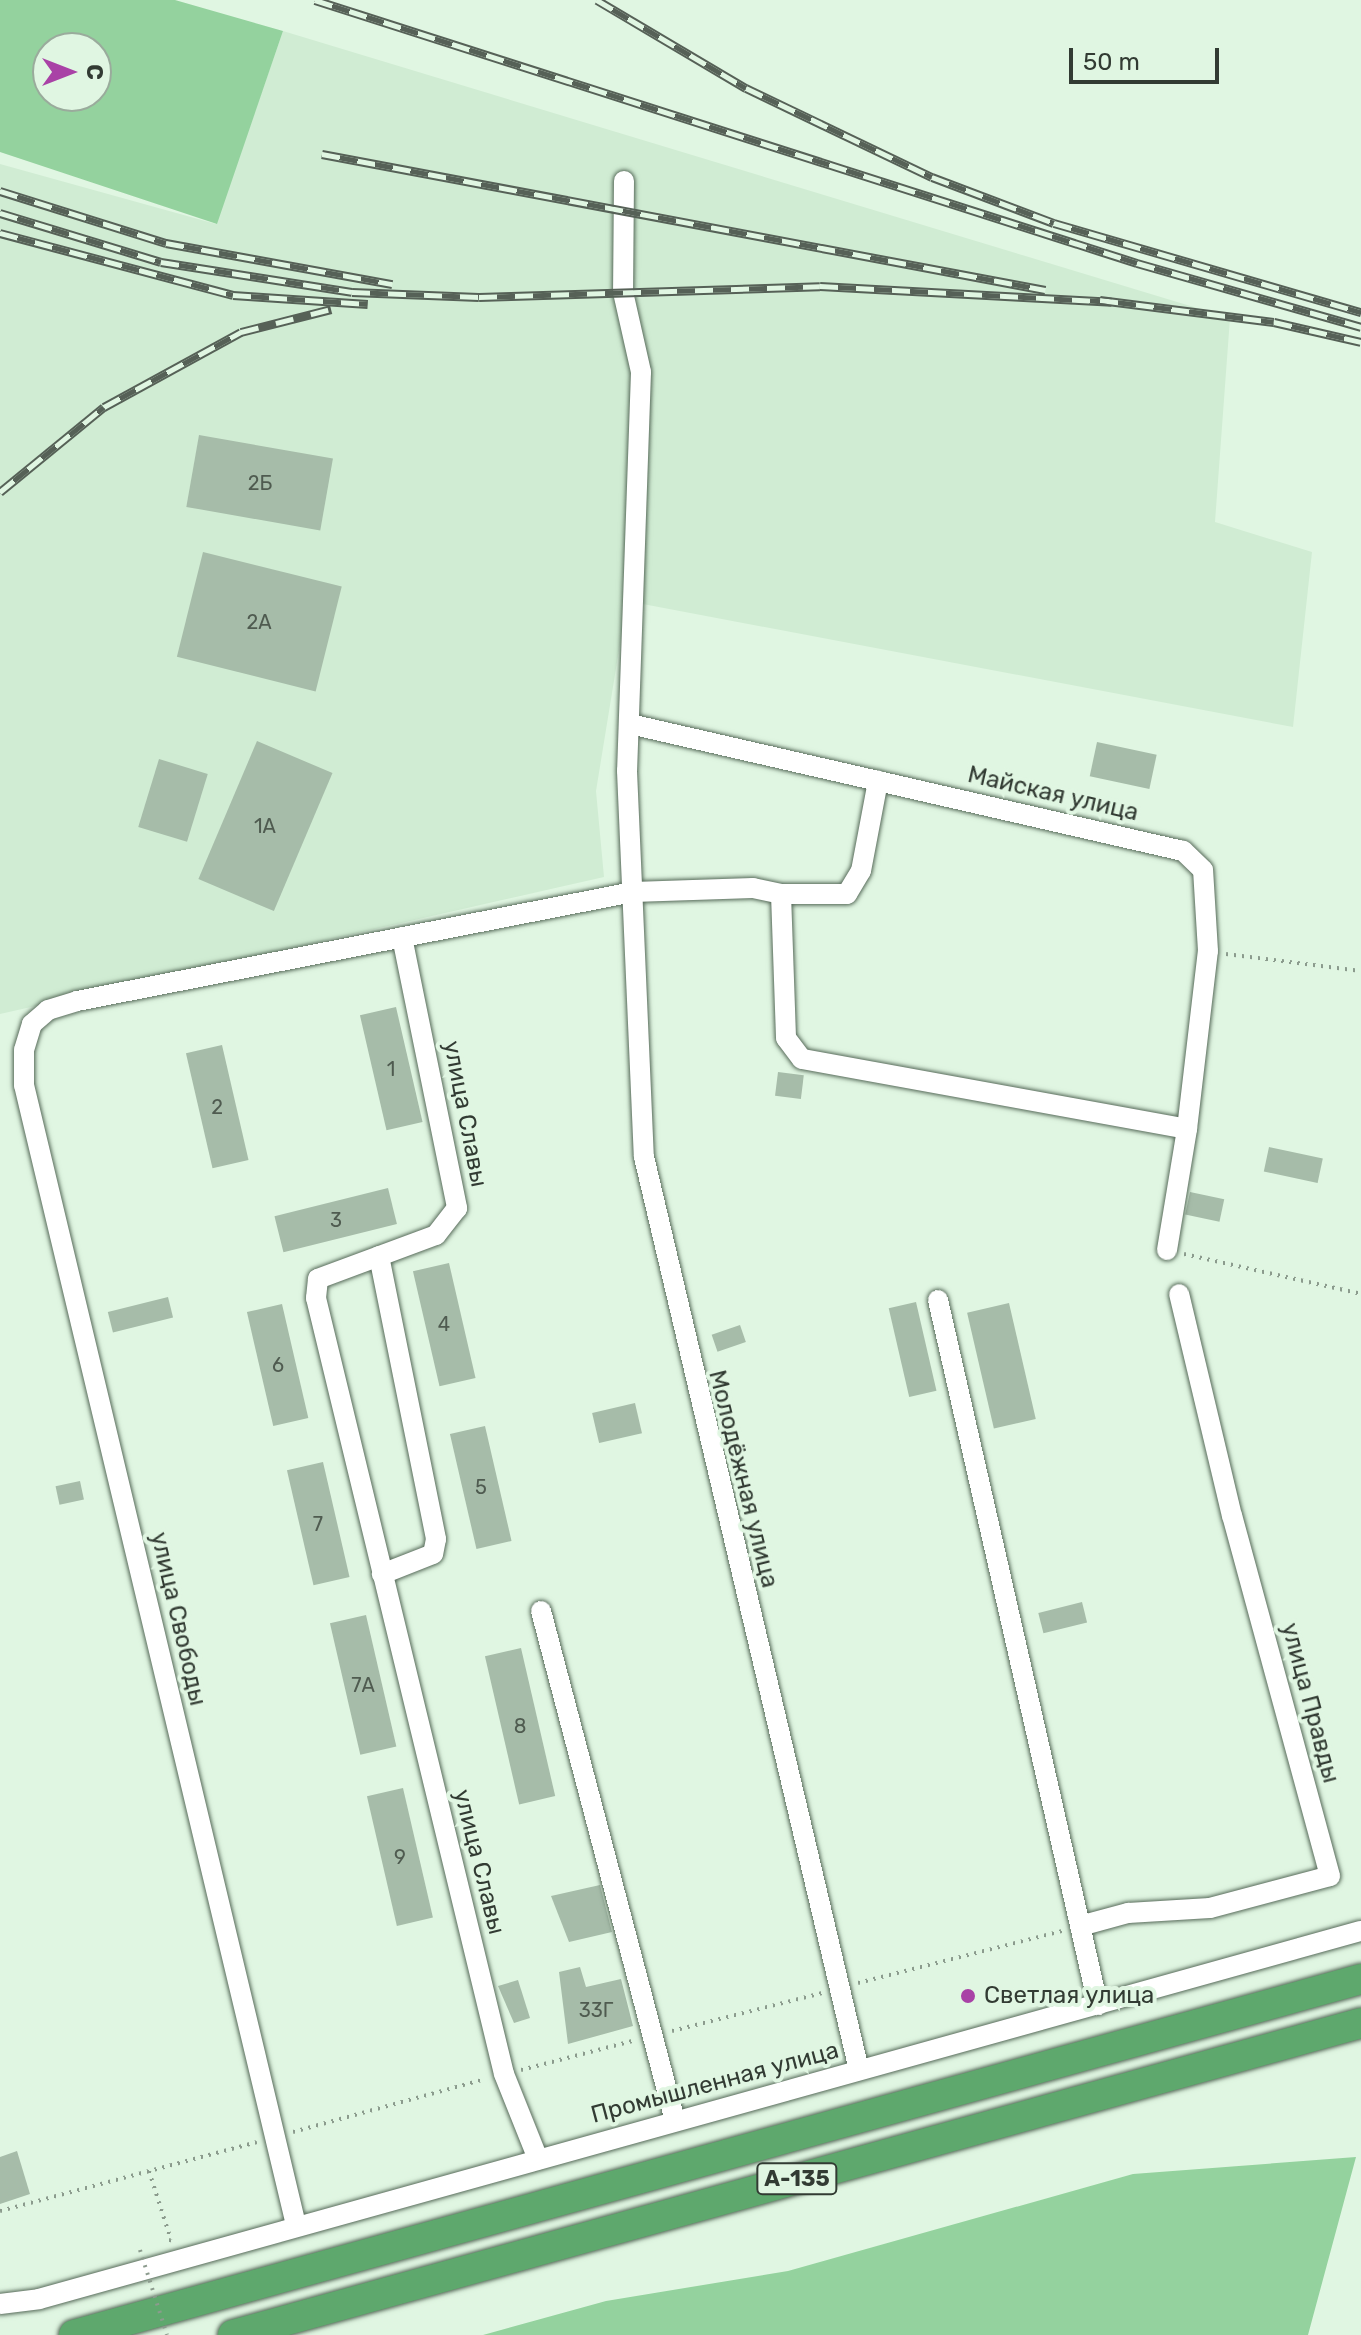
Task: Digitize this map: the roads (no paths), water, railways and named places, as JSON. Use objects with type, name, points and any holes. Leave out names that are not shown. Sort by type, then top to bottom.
[{"type":"highway","name":"А-135","points":[[74,2335],[1361,1979]]},
{"type":"highway","name":"А-135","points":[[233,2335],[1361,2023]]},
{"type":"street","name":"Молодёжная улица","points":[[624,181],[623,292],[641,372],[630,724],[633,892],[639,1092],[654,1220],[859,2070]]},
{"type":"street","name":"Майская улица","points":[[630,724],[1183,851],[1203,870],[1208,951],[1187,1129],[1167,1250]]},
{"type":"street","points":[[402,937],[633,892],[753,888],[781,894],[847,894],[861,871],[878,781]]},
{"type":"street","points":[[781,894],[786,1038],[802,1059],[1187,1129]]},
{"type":"street","name":"улица Свободы","points":[[296,2225],[24,1085],[32,1024],[48,1010],[77,1001],[402,937]]},
{"type":"street","name":"улица Славы","points":[[402,937],[457,1208],[436,1235],[318,1279],[316,1298],[504,2074],[538,2159]]},
{"type":"street","points":[[379,1256],[436,1539],[433,1554],[382,1574]]},
{"type":"street","name":"улица Правды","points":[[1080,1926],[1128,1913],[1210,1908],[1330,1876],[1232,1516],[1179,1294]]},
{"type":"street","points":[[938,1300],[1098,2005]]},
{"type":"street","points":[[541,1611],[655,2035],[675,2121]]},
{"type":"street","name":"Промышленная улица","points":[[0,2304],[84,2286],[1361,1931]]},
{"type":"railway","points":[[315,0],[1137,263],[1361,327]]},
{"type":"railway","points":[[597,0],[746,88],[932,177],[1054,223],[1361,312]]},
{"type":"railway","points":[[322,154],[1045,290]]},
{"type":"railway","points":[[0,191],[166,243],[392,284]]},
{"type":"railway","points":[[0,213],[161,262],[352,292],[479,297],[820,286],[1112,302]]},
{"type":"railway","points":[[0,233],[233,295],[368,304]]},
{"type":"railway","points":[[1100,300],[1274,322],[1361,342]]},
{"type":"railway","points":[[0,492],[104,407],[241,332],[331,309]]},
{"type":"place","name":"Светлая улица","points":[[968,1996]]}]
